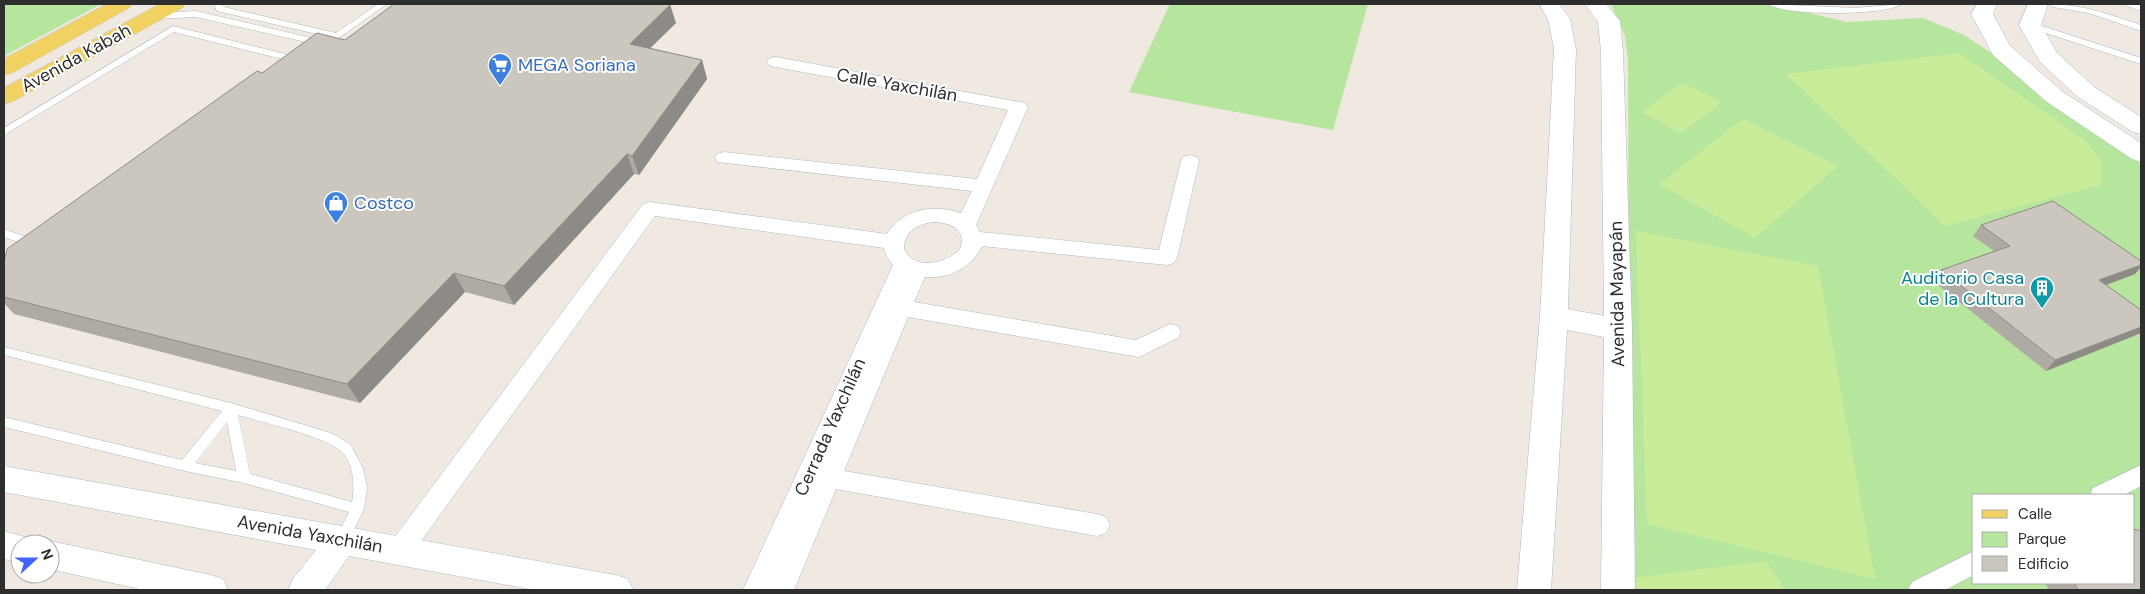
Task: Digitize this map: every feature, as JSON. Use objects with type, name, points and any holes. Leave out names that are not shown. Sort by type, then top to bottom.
[{"type":"main road","name":"Avenida Kabah","points":[[4,68],[122,4]]},
{"type":"main road","name":"Avenida Kabah","points":[[4,97],[175,4]]},
{"type":"street","points":[[1534,590],[1554,317],[1565,49],[1559,19],[1549,4]]},
{"type":"street","name":"Avenida Mayapán","points":[[1595,4],[1608,21],[1612,51],[1618,329],[1618,590]]},
{"type":"street","points":[[1987,4],[1982,14],[2001,50],[2055,97],[2141,154]]},
{"type":"street","points":[[2038,4],[2030,25],[2048,57],[2086,92],[2141,127]]},
{"type":"street","name":"Calle Yaxchilán","points":[[776,62],[1019,107],[984,186]]},
{"type":"street","points":[[400,550],[650,209],[905,258],[934,270],[950,266],[964,259],[972,249],[970,231],[984,186],[724,158]]},
{"type":"street","points":[[905,258],[899,229],[914,219],[933,215],[952,217],[970,231],[1168,258],[1190,162]]},
{"type":"street","name":"Cerrada Yaxchilán","points":[[781,590],[901,308],[905,258]]},
{"type":"street","name":"Cerrada Yaxchilán","points":[[756,590],[905,258]]},
{"type":"street","points":[[901,308],[1139,349],[1170,332]]},
{"type":"street","points":[[1554,317],[1618,329]]},
{"type":"street","points":[[2104,494],[2141,475]]},
{"type":"street","points":[[828,478],[1097,525]]},
{"type":"street","name":"Avenida Yaxchilán","points":[[4,479],[616,590]]},
{"type":"street","points":[[305,590],[342,540]]},
{"type":"street","points":[[60,557],[211,590]]},
{"type":"street","points":[[1921,590],[1972,563]]},
{"type":"lane","points":[[192,4],[196,14]]},
{"type":"lane","points":[[218,4],[220,9],[337,36]]},
{"type":"lane","points":[[288,71],[383,4]]},
{"type":"lane","points":[[1773,4],[1801,9],[1852,10],[1892,7],[1898,4]]},
{"type":"lane","points":[[2053,4],[2091,11],[2141,28]]},
{"type":"lane","points":[[2130,4],[2141,8]]},
{"type":"lane","points":[[152,16],[196,14],[314,53]]},
{"type":"lane","points":[[2030,25],[2141,61]]},
{"type":"lane","points":[[4,132],[173,29],[314,53]]},
{"type":"lane","points":[[4,233],[42,242],[24,255]]},
{"type":"lane","points":[[4,351],[231,408],[328,437],[346,448],[356,468],[360,488],[357,509],[342,540]]},
{"type":"lane","points":[[186,466],[231,408]]},
{"type":"lane","points":[[231,408],[244,478]]},
{"type":"lane","points":[[4,422],[244,478],[357,509]]},
{"type":"green space","points":[[4,4],[101,4],[4,56]]},
{"type":"green space","points":[[1170,4],[1368,4],[1333,130],[1129,92]]},
{"type":"green space","points":[[1611,4],[1761,4],[1793,9],[1847,22],[1923,18],[1964,35],[2141,152],[2141,590],[1630,590],[1628,60],[1625,36]]},
{"type":"green space","points":[[1959,53],[2085,140],[2102,162],[2101,185],[1945,226],[1786,74]]},
{"type":"green space","points":[[1682,83],[1722,102],[1681,133],[1641,112]]},
{"type":"green space","points":[[1743,119],[1838,166],[1755,238],[1659,184]]},
{"type":"green space","points":[[1636,231],[1818,266],[1875,579],[1647,524]]},
{"type":"green space","points":[[1766,561],[1785,590],[1638,590],[1632,578]]},
{"type":"building","name":"Costco","points":[[394,4],[670,4],[630,44],[702,60],[632,156],[627,154],[504,286],[454,273],[347,384],[4,297],[4,262],[7,249],[257,71],[262,73],[317,33],[345,40]]},
{"type":"building","name":"Auditorio Casa de la Cultura","points":[[2053,201],[2141,261],[2141,265],[2099,280],[2141,310],[2141,327],[2055,360],[1941,270],[2010,246],[1981,225]]},
{"type":"building","points":[[2135,529],[2141,531],[2141,590],[2078,590],[2075,584],[2135,584]]},
{"type":"place","name":"MEGA Soriana","points":[[500,86]]},
{"type":"place","name":"Costco","points":[[336,224]]},
{"type":"place","name":"Auditorio Casa de la Cultura","points":[[2042,309]]}]
